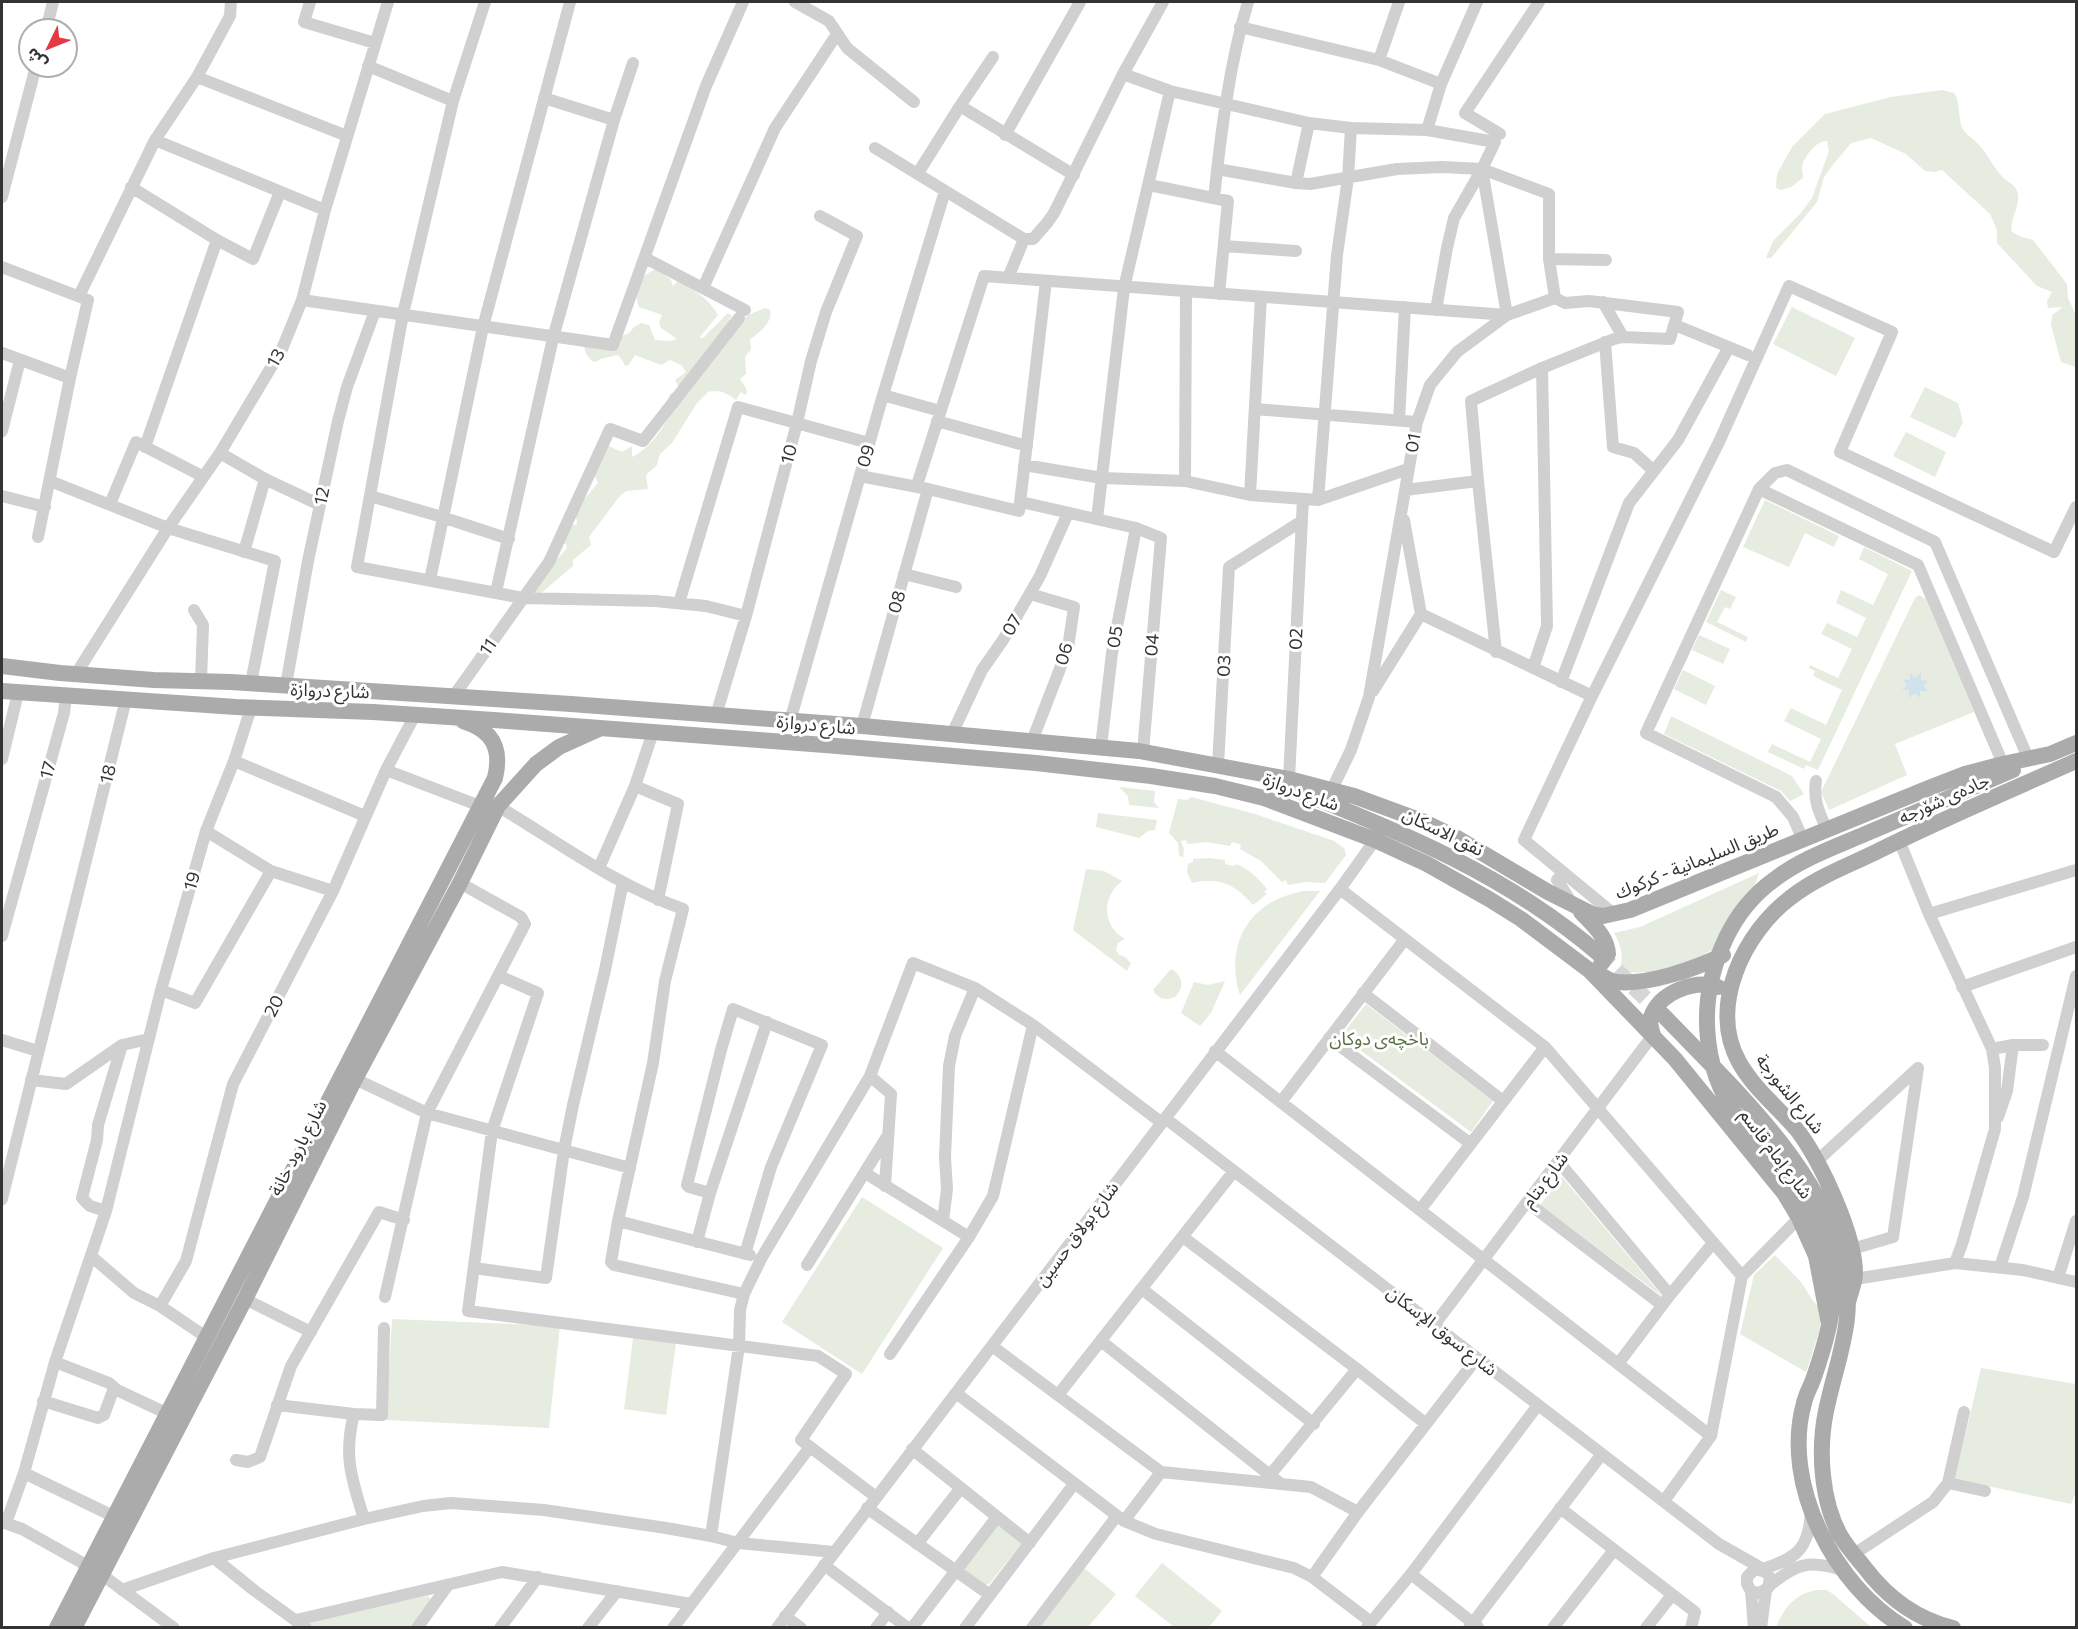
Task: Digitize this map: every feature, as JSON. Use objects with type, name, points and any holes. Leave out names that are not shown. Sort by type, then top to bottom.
[{"type":"main road","name":"شارع دروازة","points":[[2,666],[76,674],[286,685],[862,726],[1143,752],[1254,773]]},
{"type":"main road","name":"شارع دروازة","points":[[10,692],[603,728],[1067,766],[1185,780],[1264,798],[1375,840],[1427,864],[1521,919],[1582,964]]},
{"type":"main road","name":"شارع بارود خانة","points":[[57,1628],[94,1570],[194,1379],[245,1299],[355,1078],[460,883],[488,803],[495,778],[498,751],[483,730],[472,723],[454,718]]},
{"type":"main road","points":[[770,741],[771,719]]},
{"type":"main road","name":"شارع بارود خانة","points":[[194,1379],[206,1336],[488,803],[559,747],[603,728]]},
{"type":"main road","points":[[1829,1324],[1833,1303],[1833,1282],[1827,1249],[1813,1218],[1792,1185],[1741,1122],[1726,1099],[1711,1056],[1707,1015],[1710,983],[1727,934],[1742,911],[1776,878],[1804,862],[2076,742]]},
{"type":"main road","points":[[1828,874],[1787,888],[1778,886],[1771,880],[1771,872],[1778,860],[1804,840],[1965,774],[2050,754]]},
{"type":"main road","name":"جادەی شۆرجە","points":[[1828,874],[2076,761]]},
{"type":"main road","points":[[1254,773],[1290,778],[1384,806],[1556,881],[1572,903],[1601,934],[1608,954],[1602,963],[1593,966],[1565,951]]},
{"type":"main road","name":"نفق الاسكان","points":[[1254,773],[1392,829],[1464,862],[1536,906],[1599,954]]},
{"type":"main road","name":"طريق السليمانية - كركوك","points":[[1609,916],[1804,840]]},
{"type":"main road","name":"شارع الشورجة","points":[[1828,874],[1788,899],[1760,928],[1743,955],[1730,993],[1728,1011],[1731,1040],[1739,1061],[1760,1091],[1798,1132],[1817,1161],[1852,1249],[1846,1335],[1823,1425],[1822,1455],[1830,1509],[1840,1534],[1854,1554]]},
{"type":"main road","points":[[1572,903],[1592,914],[1609,916]]},
{"type":"main road","points":[[1582,964],[1613,981],[1626,982],[1653,978],[1688,969],[1721,956],[1760,928]]},
{"type":"main road","name":"شارع إمام قاسم","points":[[1582,964],[1653,1035],[1695,1082],[1784,1193],[1799,1218],[1817,1263],[1829,1324],[1804,1402],[1799,1429],[1800,1459],[1811,1510],[1830,1552],[1871,1603],[1905,1628]]},
{"type":"main road","points":[[1653,1035],[1650,1022],[1652,1014],[1663,1001],[1678,990],[1704,983],[1730,993]]},
{"type":"main road","points":[[1663,1015],[1749,1106],[1793,1160],[1827,1218],[1851,1279]]},
{"type":"main road","points":[[94,1570],[113,1516],[168,1414],[194,1379]]},
{"type":"main road","points":[[1854,1554],[1882,1588],[1906,1607],[1919,1616],[1953,1628]]},
{"type":"main road","name":"شارع بارود خانة","points":[[74,1628],[94,1570]]},
{"type":"street","points":[[49,18],[53,2]]},
{"type":"street","points":[[79,296],[155,140],[197,77],[230,16],[231,2]]},
{"type":"street","points":[[310,2],[304,22],[375,43]]},
{"type":"street","name":"13","points":[[76,674],[168,528],[220,453],[282,349],[302,300],[325,210],[388,2]]},
{"type":"street","points":[[485,2],[453,101],[403,314],[357,567],[523,598],[679,603],[706,606],[746,616]]},
{"type":"street","points":[[430,580],[483,327],[570,2]]},
{"type":"street","points":[[302,300],[613,345],[706,86],[743,2]]},
{"type":"street","points":[[795,2],[829,21],[847,48],[914,102]]},
{"type":"street","points":[[1005,135],[1080,2]]},
{"type":"street","points":[[875,148],[1024,239],[1033,239],[1047,223],[1074,176],[1123,74],[1162,2]]},
{"type":"street","points":[[1214,198],[1226,105],[1240,27],[1248,2]]},
{"type":"street","points":[[1379,60],[1399,2]]},
{"type":"street","points":[[1427,130],[1441,84],[1476,2]]},
{"type":"street","points":[[1500,134],[1465,113],[1539,2]]},
{"type":"street","points":[[1240,27],[1379,60],[1441,84]]},
{"type":"street","points":[[645,258],[703,288],[775,128],[837,34]]},
{"type":"street","points":[[918,173],[993,57]]},
{"type":"street","points":[[496,592],[553,338],[614,120],[633,63]]},
{"type":"street","points":[[368,66],[453,101]]},
{"type":"street","points":[[1123,74],[1170,91],[1309,123],[1351,128],[1427,130],[1495,142],[1454,219],[1436,310]]},
{"type":"street","points":[[197,77],[347,136]]},
{"type":"street","points":[[2,197],[33,78]]},
{"type":"street","points":[[1097,519],[1124,288],[1170,91]]},
{"type":"street","points":[[544,98],[614,120]]},
{"type":"street","points":[[960,106],[1074,176]]},
{"type":"street","points":[[1471,138],[1481,122]]},
{"type":"street","points":[[1296,183],[1309,123]]},
{"type":"street","points":[[1318,500],[1337,255],[1348,178],[1351,128]]},
{"type":"street","points":[[155,140],[325,210]]},
{"type":"street","points":[[1217,169],[1310,184],[1373,172],[1420,167],[1482,169],[1549,194],[1550,260],[1556,298]]},
{"type":"street","points":[[1024,239],[1008,278],[1507,315],[1482,169]]},
{"type":"street","points":[[1149,185],[1228,201],[1219,294]]},
{"type":"street","points":[[131,187],[217,240],[253,259],[280,192]]},
{"type":"street","name":"09","points":[[789,721],[883,395],[945,191]]},
{"type":"street","name":"10","points":[[717,715],[746,616],[811,361],[826,312],[857,236],[820,216]]},
{"type":"street","points":[[145,447],[217,240]]},
{"type":"street","points":[[1224,246],[1296,251]]},
{"type":"street","points":[[1550,260],[1606,260]]},
{"type":"street","points":[[2,267],[88,300],[38,537]]},
{"type":"street","name":"08","points":[[862,726],[904,574],[938,416],[984,276],[1008,278]]},
{"type":"street","points":[[860,476],[922,487],[1019,510],[1046,281]]},
{"type":"street","points":[[1609,916],[1556,881],[1524,840],[1592,696],[1719,442],[1789,286],[1892,332],[1840,452],[2055,552],[2076,507]]},
{"type":"street","name":"11","points":[[453,697],[549,562],[610,429],[643,441],[742,314],[703,288]]},
{"type":"street","points":[[1185,481],[1186,291]]},
{"type":"street","points":[[1250,495],[1261,297]]},
{"type":"street","name":"01","points":[[1332,789],[1351,750],[1369,697],[1417,422],[1426,393],[1449,360],[1466,343],[1507,315],[1556,298],[1565,303],[1603,302],[1678,312],[1675,325]]},
{"type":"street","points":[[1603,302],[1623,337]]},
{"type":"street","points":[[1399,420],[1405,307]]},
{"type":"street","name":"12","points":[[286,685],[308,561],[347,387],[375,311]]},
{"type":"street","points":[[1496,652],[1471,401],[1605,342],[1623,337],[1670,339],[1675,325],[1748,355]]},
{"type":"street","points":[[1605,342],[1613,447],[1634,453],[1654,471]]},
{"type":"street","points":[[1561,682],[1629,503],[1678,440],[1729,347]]},
{"type":"street","points":[[2,353],[70,378]]},
{"type":"street","points":[[2,431],[20,360]]},
{"type":"street","points":[[1533,668],[1547,626],[1542,368]]},
{"type":"street","points":[[883,395],[1027,446]]},
{"type":"street","points":[[679,603],[738,407],[869,443]]},
{"type":"street","points":[[1255,409],[1417,422]]},
{"type":"street","points":[[110,504],[136,442],[202,476]]},
{"type":"street","points":[[220,453],[266,479],[320,505]]},
{"type":"street","points":[[1024,465],[1102,478],[1185,481],[1250,495],[1318,500],[1408,469]]},
{"type":"street","points":[[1804,840],[1792,818],[1776,797],[1646,733],[1759,489],[1775,473],[1787,470],[1935,542],[2028,758]]},
{"type":"street","points":[[244,552],[266,479]]},
{"type":"street","points":[[50,481],[168,528],[275,561],[250,683]]},
{"type":"street","points":[[1405,490],[1478,481]]},
{"type":"street","points":[[1759,489],[1918,565],[2003,764]]},
{"type":"street","points":[[2,496],[45,507]]},
{"type":"street","points":[[370,496],[509,539]]},
{"type":"street","name":"02","points":[[1290,778],[1303,499]]},
{"type":"street","points":[[1021,502],[1136,528]]},
{"type":"street","points":[[1369,697],[1421,614],[1402,510]]},
{"type":"street","name":"07","points":[[952,734],[982,670],[1040,576],[1068,513]]},
{"type":"street","name":"03","points":[[1218,765],[1229,567],[1302,521]]},
{"type":"street","name":"04","points":[[1136,528],[1161,538],[1143,752]]},
{"type":"street","name":"05","points":[[1101,747],[1112,653],[1136,528]]},
{"type":"street","points":[[904,574],[957,587]]},
{"type":"street","name":"06","points":[[1030,594],[1074,607],[1068,648],[1032,741]]},
{"type":"street","points":[[194,610],[203,625],[201,681]]},
{"type":"street","points":[[1421,614],[1496,652],[1592,696]]},
{"type":"street","points":[[2,759],[10,692]]},
{"type":"street","name":"17","points":[[2,936],[64,713],[66,695]]},
{"type":"street","name":"18","points":[[2,1199],[126,699]]},
{"type":"street","name":"19","points":[[4,1523],[24,1473],[55,1362],[106,1211],[161,990],[206,831],[234,761],[251,708]]},
{"type":"street","name":"20","points":[[160,1306],[186,1261],[233,1084],[333,891],[386,770],[415,715]]},
{"type":"street","points":[[600,868],[635,786],[653,732]]},
{"type":"street","points":[[234,761],[365,816]]},
{"type":"street","points":[[386,770],[488,803],[622,882],[658,900],[683,909],[665,981],[653,1063],[610,1258],[614,1265],[744,1294]]},
{"type":"street","points":[[1816,781],[1814,794],[1827,830]]},
{"type":"street","points":[[635,786],[678,804],[658,900]]},
{"type":"street","points":[[206,831],[271,871],[333,891]]},
{"type":"street","name":"شارع بولاق حسين","points":[[777,1628],[1375,840]]},
{"type":"street","points":[[1899,840],[1929,914],[1992,1049],[1995,1068],[1995,1129]]},
{"type":"street","points":[[1929,914],[2076,870]]},
{"type":"street","points":[[161,990],[195,1003],[271,871]]},
{"type":"street","points":[[474,1268],[546,1278],[564,1150],[605,970],[622,882]]},
{"type":"street","points":[[385,1297],[427,1113],[525,924],[521,916],[460,883]]},
{"type":"street","points":[[1340,889],[1545,1047],[1742,1276]]},
{"type":"street","points":[[1281,1102],[1405,939]]},
{"type":"street","points":[[1962,987],[2076,946]]},
{"type":"street","name":"شارع سوق الإسكان","points":[[870,1076],[914,963],[975,988],[1033,1025],[1234,1172],[1719,1544]]},
{"type":"street","points":[[499,976],[538,993],[492,1131],[468,1311],[818,1356],[846,1374],[801,1440],[876,1497]]},
{"type":"street","points":[[2000,1267],[2023,1197],[2076,976]]},
{"type":"street","points":[[943,1221],[947,1189],[945,1157],[949,1066],[955,1036],[975,988]]},
{"type":"street","points":[[1364,993],[1503,1101]]},
{"type":"street","points":[[710,1193],[687,1185],[718,1061],[734,1009],[822,1045],[771,1167],[745,1254]]},
{"type":"street","points":[[697,1242],[710,1193],[767,1022]]},
{"type":"street","points":[[890,1354],[969,1237],[993,1196],[1033,1025]]},
{"type":"street","name":"شارع بتام","points":[[1435,1324],[1653,1035]]},
{"type":"street","points":[[1329,1038],[1471,1144]]},
{"type":"street","points":[[31,1080],[66,1084],[123,1045],[149,1039]]},
{"type":"street","points":[[2,1040],[38,1051]]},
{"type":"street","points":[[106,1211],[90,1206],[82,1198],[98,1140],[98,1125],[123,1045]]},
{"type":"street","points":[[1992,1049],[2043,1045]]},
{"type":"street","points":[[1955,1263],[2007,1091],[2013,1046]]},
{"type":"street","points":[[1420,1210],[1545,1047]]},
{"type":"street","points":[[1215,1051],[1711,1436]]},
{"type":"street","points":[[1817,1161],[1918,1068],[1893,1237],[1852,1249]]},
{"type":"street","points":[[711,1536],[739,1346],[740,1310],[744,1294],[762,1257],[870,1076],[891,1094],[885,1186]]},
{"type":"street","points":[[355,1078],[427,1113],[630,1168]]},
{"type":"street","points":[[807,1265],[888,1136]]},
{"type":"street","points":[[1558,1162],[1666,1300]]},
{"type":"street","points":[[1058,1395],[1234,1172]]},
{"type":"street","points":[[865,1173],[969,1237]]},
{"type":"street","points":[[1528,1203],[1666,1300]]},
{"type":"street","points":[[236,1460],[248,1462],[260,1457],[291,1366],[379,1212],[404,1220]]},
{"type":"street","points":[[1664,1501],[1711,1436],[1742,1276],[1799,1218]]},
{"type":"street","points":[[618,1221],[762,1257]]},
{"type":"street","points":[[2058,1278],[2076,1221]]},
{"type":"street","points":[[1183,1236],[1426,1424]]},
{"type":"street","points":[[1618,1364],[1713,1243]]},
{"type":"street","points":[[91,1256],[134,1293],[160,1306],[206,1336]]},
{"type":"street","points":[[1851,1279],[1955,1263],[2000,1267],[2076,1282]]},
{"type":"street","points":[[1142,1289],[1314,1424]]},
{"type":"street","points":[[245,1299],[311,1332]]},
{"type":"street","points":[[277,1406],[382,1415],[384,1328]]},
{"type":"street","points":[[1101,1341],[1282,1484]]},
{"type":"street","points":[[992,1346],[1161,1472],[1311,1487],[1358,1512]]},
{"type":"street","points":[[1312,1577],[1358,1512],[1477,1358]]},
{"type":"street","points":[[55,1362],[109,1383],[114,1388],[168,1414]]},
{"type":"street","points":[[1270,1475],[1357,1369]]},
{"type":"street","points":[[43,1401],[98,1418],[104,1415],[114,1388]]},
{"type":"street","points":[[956,1394],[1120,1519],[1155,1534],[1294,1568],[1312,1577],[1369,1625],[1411,1574],[1538,1405]]},
{"type":"street","points":[[1854,1554],[1933,1502],[1948,1483],[1964,1412]]},
{"type":"street","points":[[354,1414],[348,1435],[349,1457],[364,1519]]},
{"type":"street","points":[[673,1628],[810,1447]]},
{"type":"street","points":[[912,1449],[1030,1543]]},
{"type":"street","points":[[1411,1574],[1473,1626],[1602,1454]]},
{"type":"street","points":[[1032,1628],[1161,1472]]},
{"type":"street","points":[[24,1473],[113,1516]]},
{"type":"street","points":[[1948,1483],[1985,1491]]},
{"type":"street","points":[[965,1628],[1074,1484]]},
{"type":"street","points":[[918,1544],[960,1489]]},
{"type":"street","points":[[122,1590],[214,1558],[364,1519],[423,1506],[451,1503],[477,1503],[544,1510],[711,1536],[738,1543],[834,1552]]},
{"type":"street","points":[[867,1508],[990,1595]]},
{"type":"street","points":[[1560,1508],[1695,1612],[1691,1628]]},
{"type":"street","points":[[1754,1628],[1751,1591],[1747,1584],[1747,1577],[1752,1570],[1763,1569],[1787,1560],[1802,1548],[1810,1527],[1811,1510]]},
{"type":"street","points":[[824,1565],[910,1628],[997,1517]]},
{"type":"street","points":[[4,1523],[45,1541],[94,1570],[174,1628]]},
{"type":"street","points":[[1719,1544],[1763,1569],[1770,1578],[1761,1628]]},
{"type":"street","points":[[1719,1544],[1747,1577]]},
{"type":"street","points":[[1553,1628],[1614,1550]]},
{"type":"street","points":[[214,1558],[301,1624],[502,1572],[691,1604]]},
{"type":"street","points":[[1751,1591],[1759,1593],[1797,1567],[1809,1564],[1820,1563],[1846,1572]]},
{"type":"street","points":[[500,1628],[537,1577]]},
{"type":"street","points":[[417,1628],[448,1586]]},
{"type":"street","points":[[588,1628],[617,1591]]},
{"type":"street","points":[[1646,1628],[1672,1595]]},
{"type":"street","points":[[876,1628],[888,1612]]},
{"type":"street","points":[[785,1616],[801,1628]]},
{"type":"green space","points":[[1942,90],[1954,93],[1965,132],[2017,191],[2018,201],[2012,222],[2012,232],[2033,240],[2067,284],[2068,298],[2076,315],[2076,367],[2061,362],[2051,325],[2052,315],[2063,307],[2048,308],[2047,301],[2052,292],[2037,286],[1997,243],[1997,230],[1990,214],[1942,170],[1925,171],[1906,154],[1871,138],[1851,143],[1824,177],[1817,202],[1771,258],[1766,258],[1773,241],[1800,214],[1812,198],[1829,151],[1827,141],[1819,143],[1809,152],[1802,165],[1803,178],[1791,187],[1781,190],[1776,188],[1777,174],[1792,147],[1825,114],[1891,97]]},
{"type":"green space","points":[[657,269],[671,280],[673,286],[678,281],[701,295],[718,315],[699,338],[703,338],[728,313],[732,316],[729,319],[732,322],[742,322],[748,315],[765,308],[770,310],[767,323],[750,340],[751,349],[745,357],[746,374],[740,379],[747,393],[745,395],[741,392],[736,400],[720,392],[708,392],[697,403],[672,443],[660,454],[657,465],[646,475],[648,489],[626,491],[619,497],[589,537],[591,545],[573,560],[573,566],[540,594],[535,593],[534,590],[542,576],[567,548],[566,544],[559,542],[558,526],[565,528],[577,524],[575,510],[598,483],[595,476],[604,444],[622,452],[632,446],[632,457],[640,453],[658,434],[677,403],[669,398],[669,395],[674,392],[680,396],[675,380],[686,372],[681,365],[670,360],[661,365],[635,355],[628,366],[624,365],[618,355],[596,362],[586,354],[584,346],[609,342],[629,333],[641,323],[649,325],[655,340],[677,339],[661,328],[659,322],[662,315],[639,307],[637,301],[639,284],[642,279]]},
{"type":"green space","points":[[1792,307],[1855,338],[1836,376],[1773,344]]},
{"type":"green space","points":[[1925,387],[1958,403],[1963,422],[1955,438],[1910,417]]},
{"type":"green space","points":[[1906,432],[1946,452],[1935,477],[1893,456]]},
{"type":"green space","points":[[1765,500],[1839,536],[1834,547],[1805,533],[1789,567],[1743,547]]},
{"type":"green space","points":[[1864,547],[1912,571],[1818,770],[1806,765],[1804,769],[1768,752],[1772,744],[1810,762],[1821,739],[1784,721],[1791,708],[1826,725],[1842,690],[1813,676],[1815,671],[1809,668],[1810,665],[1838,678],[1852,649],[1821,634],[1827,623],[1857,637],[1866,618],[1836,603],[1841,590],[1873,605],[1888,574],[1859,559]]},
{"type":"green space","points":[[1721,590],[1736,597],[1730,609],[1725,607],[1717,622],[1748,637],[1746,642],[1706,622]]},
{"type":"green space","points":[[1919,595],[1926,599],[1974,712],[1895,744],[1907,775],[1829,810],[1821,792],[1915,598]]},
{"type":"green space","points":[[1699,635],[1730,649],[1723,664],[1692,650]]},
{"type":"green space","points":[[1683,670],[1715,686],[1706,705],[1674,689]]},
{"type":"green space","points":[[1671,716],[1792,776],[1804,794],[1790,801],[1781,791],[1664,734]]},
{"type":"green space","points":[[1119,787],[1155,791],[1154,802],[1159,808],[1129,805],[1128,796]]},
{"type":"green space","points":[[1191,797],[1255,814],[1334,841],[1344,848],[1346,855],[1325,883],[1306,882],[1288,885],[1286,880],[1282,882],[1261,861],[1240,849],[1241,845],[1232,842],[1230,846],[1206,842],[1188,844],[1186,840],[1181,841],[1184,849],[1183,858],[1179,855],[1178,843],[1169,833],[1178,799],[1187,800]]},
{"type":"green space","points":[[1098,813],[1157,820],[1155,830],[1148,831],[1139,838],[1096,827]]},
{"type":"green space","points":[[1193,859],[1225,860],[1225,864],[1234,866],[1236,864],[1245,868],[1264,885],[1267,889],[1264,892],[1267,894],[1253,905],[1234,887],[1227,884],[1211,881],[1192,883],[1187,872],[1188,864],[1193,862]]},
{"type":"green space","points":[[1086,869],[1104,871],[1122,881],[1110,895],[1107,911],[1112,927],[1125,939],[1118,943],[1116,950],[1119,955],[1131,963],[1127,971],[1073,930]]},
{"type":"green space","points":[[1759,873],[1752,893],[1714,949],[1671,968],[1619,973],[1621,952],[1614,933],[1640,927]]},
{"type":"green space","points":[[1304,891],[1320,891],[1240,995],[1236,976],[1236,958],[1239,941],[1246,927],[1256,914],[1269,904],[1285,896]]},
{"type":"green space","points":[[1171,969],[1180,978],[1180,990],[1175,997],[1162,998],[1153,990]]},
{"type":"green space","points":[[1225,981],[1211,1013],[1200,1026],[1181,1013],[1194,982],[1208,985]]},
{"type":"green space","name":"باخچەی دوکان","points":[[1366,1004],[1493,1101],[1471,1132],[1341,1036]]},
{"type":"green space","points":[[1562,1177],[1663,1297],[1540,1205]]},
{"type":"green space","points":[[862,1197],[943,1248],[862,1374],[782,1322]]},
{"type":"green space","points":[[1775,1255],[1801,1282],[1821,1309],[1820,1329],[1806,1372],[1740,1334],[1754,1275]]},
{"type":"green space","points":[[392,1319],[560,1326],[549,1428],[386,1420]]},
{"type":"green space","points":[[633,1338],[676,1343],[666,1415],[624,1409]]},
{"type":"green space","points":[[1981,1368],[2076,1384],[2076,1492],[2071,1504],[1955,1479]]},
{"type":"green space","points":[[998,1525],[1022,1543],[989,1584],[982,1586],[962,1571]]},
{"type":"green space","points":[[1162,1563],[1222,1611],[1209,1627],[1174,1627],[1135,1596]]},
{"type":"green space","points":[[1084,1568],[1116,1594],[1088,1627],[1037,1628]]},
{"type":"green space","points":[[1816,1590],[1827,1590],[1833,1594],[1871,1627],[1776,1627],[1791,1603],[1802,1595]]},
{"type":"green space","points":[[428,1596],[431,1599],[411,1627],[311,1627],[304,1621]]},
{"type":"water","points":[[1910,673],[1915,678],[1921,673],[1921,680],[1928,681],[1923,686],[1928,691],[1920,691],[1920,698],[1915,693],[1909,698],[1909,690],[1902,690],[1907,685],[1902,679],[1910,680]]},
{"type":"tunnel","points":[[1599,954],[1663,1015]]}]
